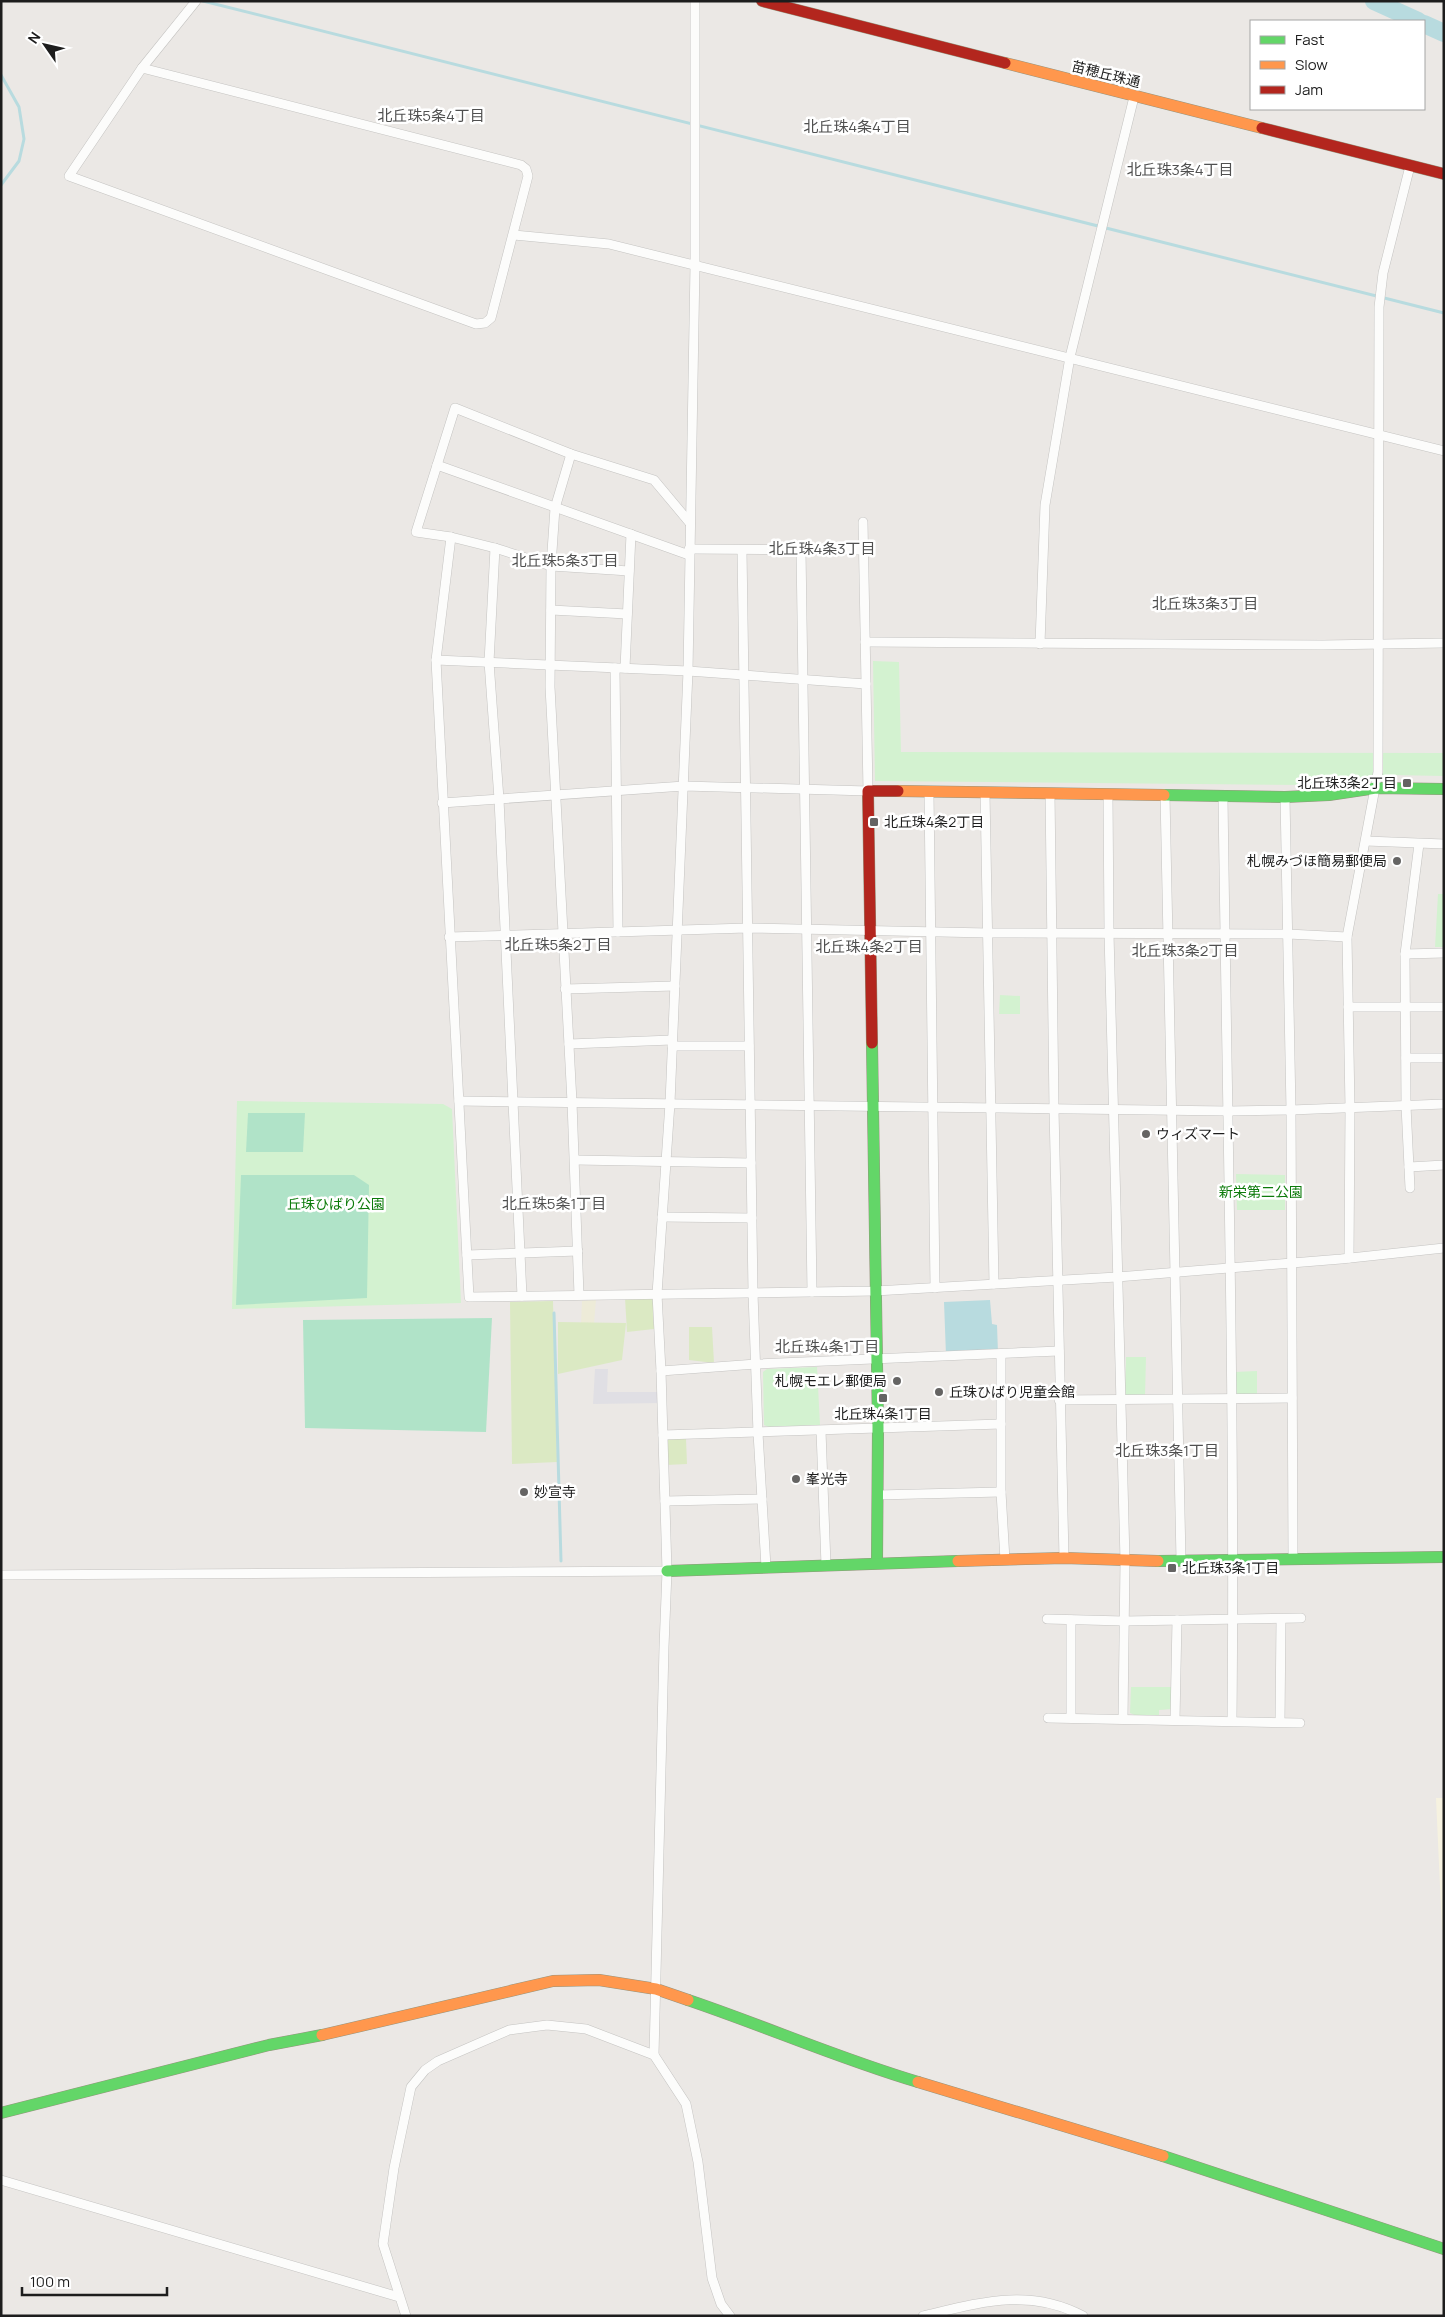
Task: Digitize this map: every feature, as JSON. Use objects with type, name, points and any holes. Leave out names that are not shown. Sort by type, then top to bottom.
[{"type":"street","points":[[695,1],[695,265],[688,671],[670,1103],[657,1294],[667,1571],[654,2055],[686,2104],[698,2162],[712,2278],[721,2304],[730,2316]]},
{"type":"street","name":"苗穂丘珠通","points":[[762,1],[1134,97],[1444,174]]},
{"type":"street","points":[[142,68],[521,165],[526,170],[528,176],[491,318],[485,323],[476,324],[69,176],[142,68],[194,4]]},
{"type":"street","points":[[1040,644],[1045,505],[1070,357],[1134,97]]},
{"type":"street","points":[[1349,1258],[1350,1108],[1347,937],[1376,788],[1378,765],[1379,307],[1381,284],[1410,166]]},
{"type":"street","points":[[514,235],[610,244],[1444,451]]},
{"type":"street","points":[[629,571],[551,566],[495,548],[452,537],[416,532],[455,408],[571,454],[654,480],[690,523]]},
{"type":"street","points":[[571,454],[555,508],[551,566],[550,665],[575,1160],[579,1295]]},
{"type":"street","points":[[437,466],[631,534],[689,552],[864,550]]},
{"type":"street","points":[[863,522],[878,1428],[877,1563]]},
{"type":"street","points":[[625,668],[631,534]]},
{"type":"street","points":[[452,537],[436,660],[469,1297],[875,1291],[935,1288],[1174,1273],[1444,1248]]},
{"type":"street","points":[[495,548],[489,662],[499,799],[522,1296]]},
{"type":"street","points":[[742,550],[744,787],[753,1293],[758,1433],[766,1567]]},
{"type":"street","points":[[801,550],[812,1292]]},
{"type":"street","points":[[551,610],[627,614]]},
{"type":"street","points":[[865,642],[1324,645],[1377,642],[1444,643]]},
{"type":"street","points":[[436,660],[688,671],[866,684]]},
{"type":"street","points":[[615,668],[618,791],[618,932]]},
{"type":"street","points":[[442,803],[684,786],[868,791],[1285,797],[1329,795],[1376,788],[1444,789]]},
{"type":"street","points":[[929,792],[935,1288]]},
{"type":"street","points":[[985,793],[994,1284]]},
{"type":"street","points":[[1050,794],[1059,1400],[1064,1558]]},
{"type":"street","points":[[1108,794],[1109,933],[1125,1561],[1123,1719]]},
{"type":"street","points":[[1166,795],[1167,934],[1173,1110],[1174,1273],[1181,1560]]},
{"type":"street","points":[[1223,796],[1229,1111],[1230,1400],[1233,1559],[1232,1721]]},
{"type":"street","points":[[1285,797],[1291,1110],[1292,1558]]},
{"type":"street","points":[[1366,841],[1444,844]]},
{"type":"street","points":[[1410,1188],[1406,1106],[1405,954],[1419,844]]},
{"type":"street","points":[[449,937],[747,928],[869,931],[1288,934],[1347,937]]},
{"type":"street","points":[[1405,954],[1444,953]]},
{"type":"street","points":[[565,989],[675,986]]},
{"type":"street","points":[[1348,1007],[1444,1007]]},
{"type":"street","points":[[569,1044],[672,1043],[749,1046]]},
{"type":"street","points":[[1406,1058],[1444,1058]]},
{"type":"street","points":[[458,1101],[1229,1111],[1444,1104]]},
{"type":"street","points":[[575,1160],[751,1163]]},
{"type":"street","points":[[1409,1167],[1444,1165]]},
{"type":"street","points":[[662,1217],[752,1218]]},
{"type":"street","points":[[467,1255],[578,1251]]},
{"type":"street","points":[[661,1371],[756,1364],[1059,1351]]},
{"type":"street","points":[[1001,1354],[1001,1492],[1005,1560]]},
{"type":"street","points":[[1059,1400],[1292,1398]]},
{"type":"street","points":[[663,1435],[1002,1424]]},
{"type":"street","points":[[821,1431],[826,1565]]},
{"type":"street","points":[[877,1495],[1001,1492]]},
{"type":"street","points":[[665,1501],[762,1499]]},
{"type":"street","points":[[1,1575],[667,1571],[1064,1558],[1125,1561],[1444,1557]]},
{"type":"street","points":[[1047,1619],[1124,1621],[1301,1618]]},
{"type":"street","points":[[1280,1722],[1281,1619]]},
{"type":"street","points":[[1071,1620],[1071,1718]]},
{"type":"street","points":[[1176,1720],[1177,1620]]},
{"type":"street","points":[[1048,1718],[1300,1722]]},
{"type":"street","points":[[1,2113],[269,2046],[554,1981],[599,1980],[656,1989],[744,2019],[881,2071],[1118,2142],[1444,2249]]},
{"type":"street","points":[[406,2316],[383,2244],[394,2168],[411,2087],[425,2070],[438,2061],[509,2030],[547,2025],[586,2029],[654,2055]]},
{"type":"street","points":[[1,2180],[399,2297]]},
{"type":"street","points":[[923,2316],[997,2299],[1038,2300],[1083,2316]]},
{"type":"shaded area","points":[[596,1300],[594,1323],[581,1323],[582,1301]]},
{"type":"shaded area","points":[[595,1369],[608,1369],[607,1392],[662,1392],[661,1403],[593,1404]]},
{"type":"shaded area","points":[[1436,1798],[1444,1798],[1444,1930],[1442,1930]]},
{"type":"green space","points":[[873,661],[899,662],[901,752],[1444,753],[1444,776],[1390,775],[1305,785],[875,781]]},
{"type":"green space","points":[[1438,894],[1444,894],[1444,947],[1435,947]]},
{"type":"green space","points":[[1000,995],[1020,996],[1020,1014],[999,1014]]},
{"type":"green space","name":"丘珠ひばり公園","points":[[237,1101],[443,1104],[452,1109],[461,1303],[232,1309]]},
{"type":"green space","points":[[248,1113],[305,1113],[303,1152],[246,1152]]},
{"type":"green space","name":"新栄第二公園","points":[[1236,1174],[1285,1175],[1285,1210],[1237,1210]]},
{"type":"green space","points":[[241,1175],[354,1175],[369,1185],[367,1298],[236,1305]]},
{"type":"green space","points":[[625,1298],[653,1299],[654,1329],[627,1332]]},
{"type":"green space","points":[[553,1301],[557,1462],[512,1464],[510,1302]]},
{"type":"green space","points":[[492,1318],[486,1432],[305,1428],[303,1320]]},
{"type":"green space","points":[[558,1322],[626,1323],[622,1360],[558,1374]]},
{"type":"green space","points":[[689,1327],[712,1327],[714,1363],[689,1360]]},
{"type":"green space","points":[[1126,1357],[1146,1357],[1145,1396],[1125,1396]]},
{"type":"green space","points":[[817,1367],[820,1425],[769,1427],[764,1425],[763,1372],[767,1369]]},
{"type":"green space","points":[[1257,1371],[1257,1396],[1234,1397],[1234,1372]]},
{"type":"green space","points":[[665,1437],[686,1439],[687,1464],[666,1465]]},
{"type":"green space","points":[[1131,1687],[1172,1687],[1172,1709],[1159,1710],[1159,1715],[1135,1715],[1130,1713]]},
{"type":"water","points":[[990,1300],[992,1324],[997,1325],[998,1353],[946,1355],[944,1302]]},
{"type":"waterway","points":[[203,1],[1444,313]]},
{"type":"waterway","points":[[1374,1],[1416,20]]},
{"type":"waterway","points":[[1425,24],[1444,33]]},
{"type":"waterway","points":[[1,75],[19,107],[24,139],[19,161],[1,185]]},
{"type":"waterway","points":[[554,1313],[561,1561]]},
{"type":"traffic: fast","points":[[1164,795],[1285,797],[1329,795],[1376,788],[1444,789]]},
{"type":"traffic: fast","points":[[872,1043],[878,1427],[877,1563]]},
{"type":"traffic: fast","points":[[1158,1561],[1444,1557]]},
{"type":"traffic: fast","points":[[667,1571],[958,1561]]},
{"type":"traffic: fast","points":[[688,2000],[860,2063],[918,2082]]},
{"type":"traffic: fast","points":[[1,2113],[269,2045],[322,2035]]},
{"type":"traffic: fast","points":[[1163,2156],[1444,2249]]},
{"type":"traffic: slow","points":[[1005,63],[1262,128]]},
{"type":"traffic: slow","points":[[898,791],[1164,795]]},
{"type":"traffic: slow","points":[[958,1561],[1064,1558],[1158,1561]]},
{"type":"traffic: slow","points":[[322,2035],[553,1981],[599,1980],[656,1989],[688,2000]]},
{"type":"traffic: slow","points":[[918,2082],[1163,2156]]},
{"type":"traffic: jam","points":[[762,1],[1005,63]]},
{"type":"traffic: jam","points":[[1262,128],[1444,174]]},
{"type":"traffic: jam","points":[[872,1043],[868,791],[898,791]]},
{"type":"place","name":"北丘珠3条2丁目","points":[[1407,783]]},
{"type":"place","name":"北丘珠4条2丁目","points":[[874,822]]},
{"type":"place","name":"札幌みづほ簡易郵便局","points":[[1397,861]]},
{"type":"place","name":"ウィズマート","points":[[1146,1134]]},
{"type":"place","name":"札幌モエレ郵便局","points":[[897,1381]]},
{"type":"place","name":"丘珠ひばり児童会館","points":[[939,1392]]},
{"type":"place","name":"北丘珠4条1丁目","points":[[883,1398]]},
{"type":"place","name":"峯光寺","points":[[796,1479]]},
{"type":"place","name":"妙宣寺","points":[[524,1492]]},
{"type":"place","name":"北丘珠3条1丁目","points":[[1172,1568]]},
{"type":"district","name":"北丘珠5条4丁目","points":[[431,116]]},
{"type":"district","name":"北丘珠4条4丁目","points":[[857,127]]},
{"type":"district","name":"北丘珠3条4丁目","points":[[1180,170]]},
{"type":"district","name":"北丘珠4条3丁目","points":[[822,549]]},
{"type":"district","name":"北丘珠5条3丁目","points":[[565,561]]},
{"type":"district","name":"北丘珠3条3丁目","points":[[1205,604]]},
{"type":"district","name":"北丘珠5条2丁目","points":[[558,945]]},
{"type":"district","name":"北丘珠4条2丁目","points":[[869,947]]},
{"type":"district","name":"北丘珠3条2丁目","points":[[1185,951]]},
{"type":"district","name":"北丘珠5条1丁目","points":[[554,1204]]},
{"type":"district","name":"北丘珠4条1丁目","points":[[827,1347]]},
{"type":"district","name":"北丘珠3条1丁目","points":[[1167,1451]]}]
